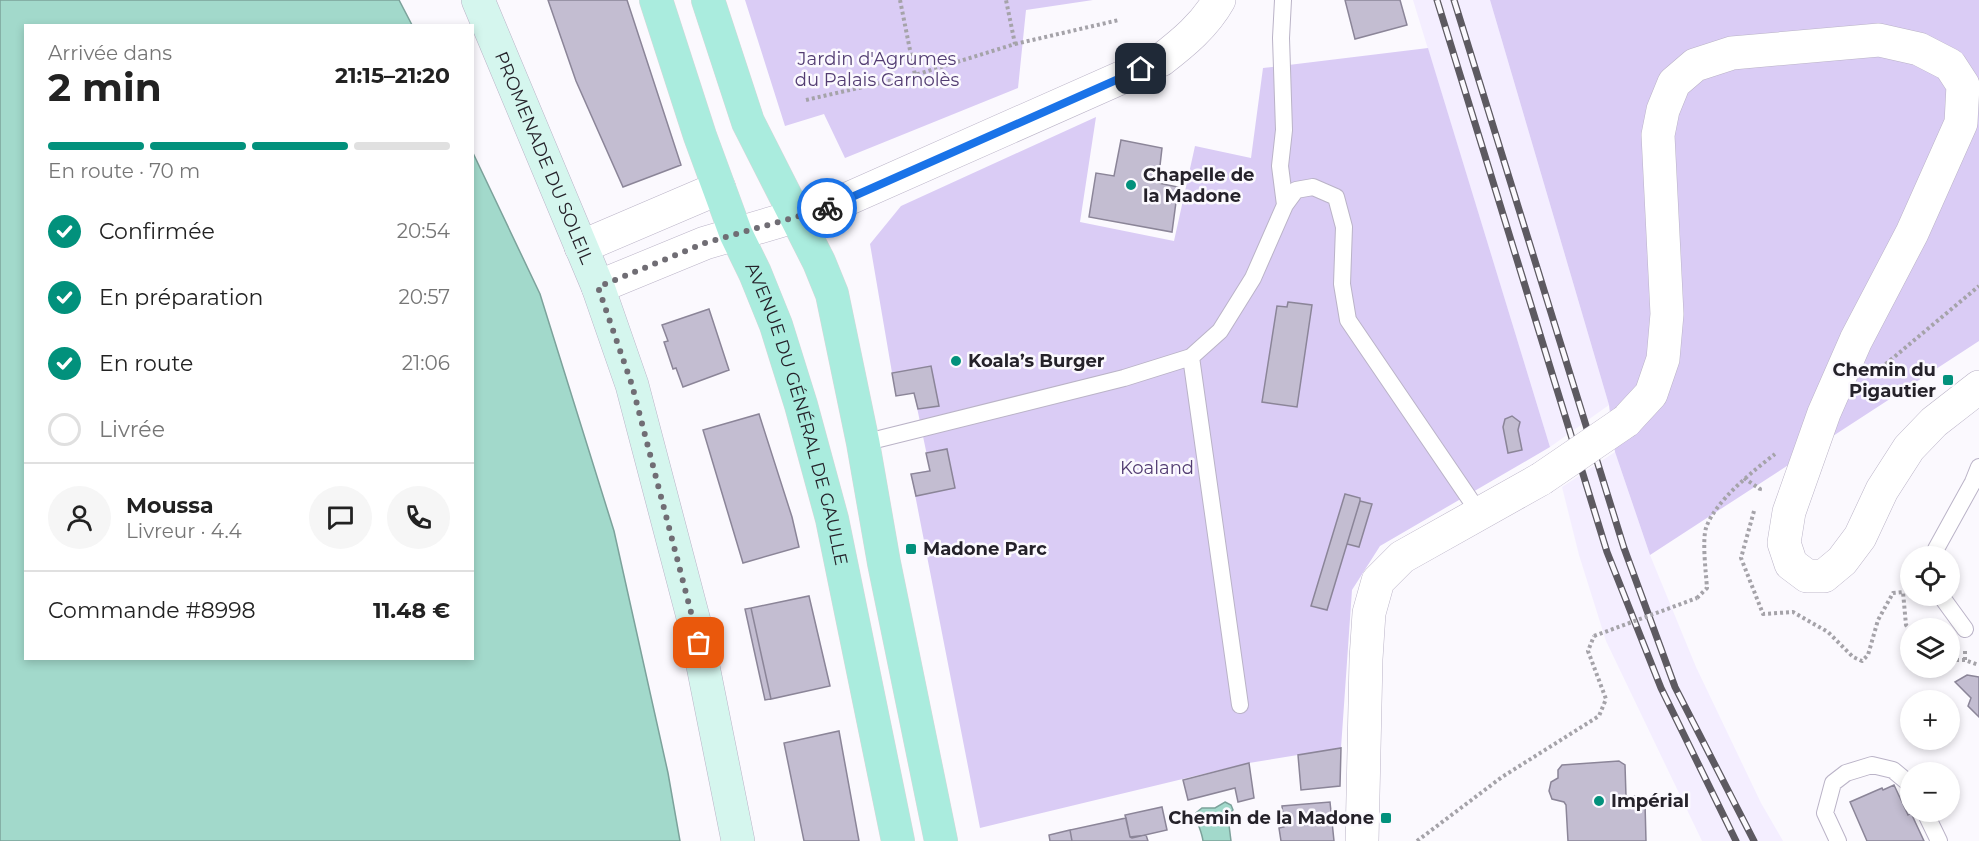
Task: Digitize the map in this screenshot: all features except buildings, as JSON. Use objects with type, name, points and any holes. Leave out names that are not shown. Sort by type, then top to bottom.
[{"type":"main road","name":"AVENUE DU GÉNÉRAL DE GAULLE","points":[[656,0],[700,136],[736,234],[776,325],[801,405],[832,519],[898,841]]},
{"type":"main road","points":[[708,0],[748,123],[819,262],[832,294],[941,841]]},
{"type":"street","name":"PROMENADE DU SOLEIL","points":[[478,0],[598,287],[632,385],[691,610],[738,841]]},
{"type":"street","points":[[598,287],[705,243],[834,206],[1161,60],[1189,38],[1213,12],[1219,0]]},
{"type":"street","points":[[1362,841],[1366,659],[1369,613],[1378,581],[1402,557],[1541,479],[1626,421],[1651,394],[1663,359],[1666,314],[1658,135],[1663,110],[1674,83],[1695,64],[1732,53],[1879,40],[1919,49],[1950,65],[1963,85],[1961,123],[1912,233],[1856,340],[1824,413],[1789,512],[1784,543],[1791,564],[1807,576],[1824,576],[1842,561],[1860,537],[1882,490],[1909,448],[1934,422],[1979,387]]},
{"type":"street","points":[[581,248],[719,188]]},
{"type":"lane","points":[[1283,0],[1281,38],[1284,130],[1281,166],[1285,205]]},
{"type":"lane","points":[[863,443],[1112,381],[1191,357],[1220,331],[1253,278],[1285,205],[1296,190],[1313,187],[1336,197],[1344,227],[1342,284],[1348,320],[1480,514]]},
{"type":"lane","points":[[1191,357],[1240,705]]},
{"type":"lane","points":[[1938,546],[1979,467]]},
{"type":"lane","points":[[1948,606],[1965,629]]},
{"type":"lane","points":[[1838,841],[1825,813],[1833,783],[1846,773],[1872,765],[1893,770],[1900,776]]},
{"type":"lane","points":[[1930,822],[1939,841]]},
{"type":"path","points":[[900,0],[915,75]]},
{"type":"path","points":[[1006,0],[1015,44]]},
{"type":"path","points":[[806,100],[915,75],[1015,44],[1119,20]]},
{"type":"path","points":[[1879,371],[1893,356],[1979,286]]},
{"type":"path","points":[[1417,841],[1502,777],[1599,716],[1606,699],[1588,651],[1594,636],[1697,598],[1707,588],[1706,529],[1715,512],[1744,478],[1776,453]]},
{"type":"path","points":[[1960,660],[1979,665]]},
{"type":"shaded area","points":[[0,0],[399,0],[411,24],[24,24],[24,660],[474,660],[474,155],[540,294],[614,531],[668,773],[680,841],[0,841]]},
{"type":"shaded area","points":[[1413,0],[1490,0],[1609,405],[1550,447]]},
{"type":"shaded area","points":[[1615,452],[1650,555],[1696,667],[1761,803],[1783,841],[1702,841],[1606,641],[1579,555],[1562,487]]},
{"type":"shaded area","points":[[1225,802],[1231,805],[1233,810],[1228,817],[1231,841],[1203,841],[1196,813],[1202,808],[1215,808]]},
{"type":"green space","name":"Jardin d'Agrumes du Palais Carnolès","points":[[745,0],[1093,0],[1026,10],[1018,88],[845,158],[824,114],[785,126]]},
{"type":"green space","points":[[1490,0],[1979,0],[1979,341],[1650,555],[1615,452],[1609,405]]},
{"type":"green space","name":"Koaland","points":[[1428,48],[1550,447],[1380,546],[1352,590],[1341,748],[1249,763],[980,828],[911,474],[930,470],[914,393],[896,396],[870,244],[901,206],[1096,117],[1080,222],[1174,241],[1195,146],[1251,158],[1263,68]]},
{"type":"railway","points":[[1437,0],[1607,552],[1661,688],[1736,841]]},
{"type":"railway","points":[[1454,0],[1624,548],[1675,687],[1754,841]]},
{"type":"way so far","points":[[699,643],[632,385],[598,287],[705,243],[827,208]]},
{"type":"place","name":"Chapelle de la Madone","points":[[1131,185]]},
{"type":"place","name":"Koala’s Burger","points":[[956,361]]},
{"type":"place","name":"Chemin du Pigautier","points":[[1948,380]]},
{"type":"place","name":"Madone Parc","points":[[911,549]]},
{"type":"place","name":"Impérial","points":[[1599,801]]},
{"type":"place","name":"Chemin de la Madone","points":[[1386,818]]},
{"type":"route","points":[[827,208],[1141,69]]}]
